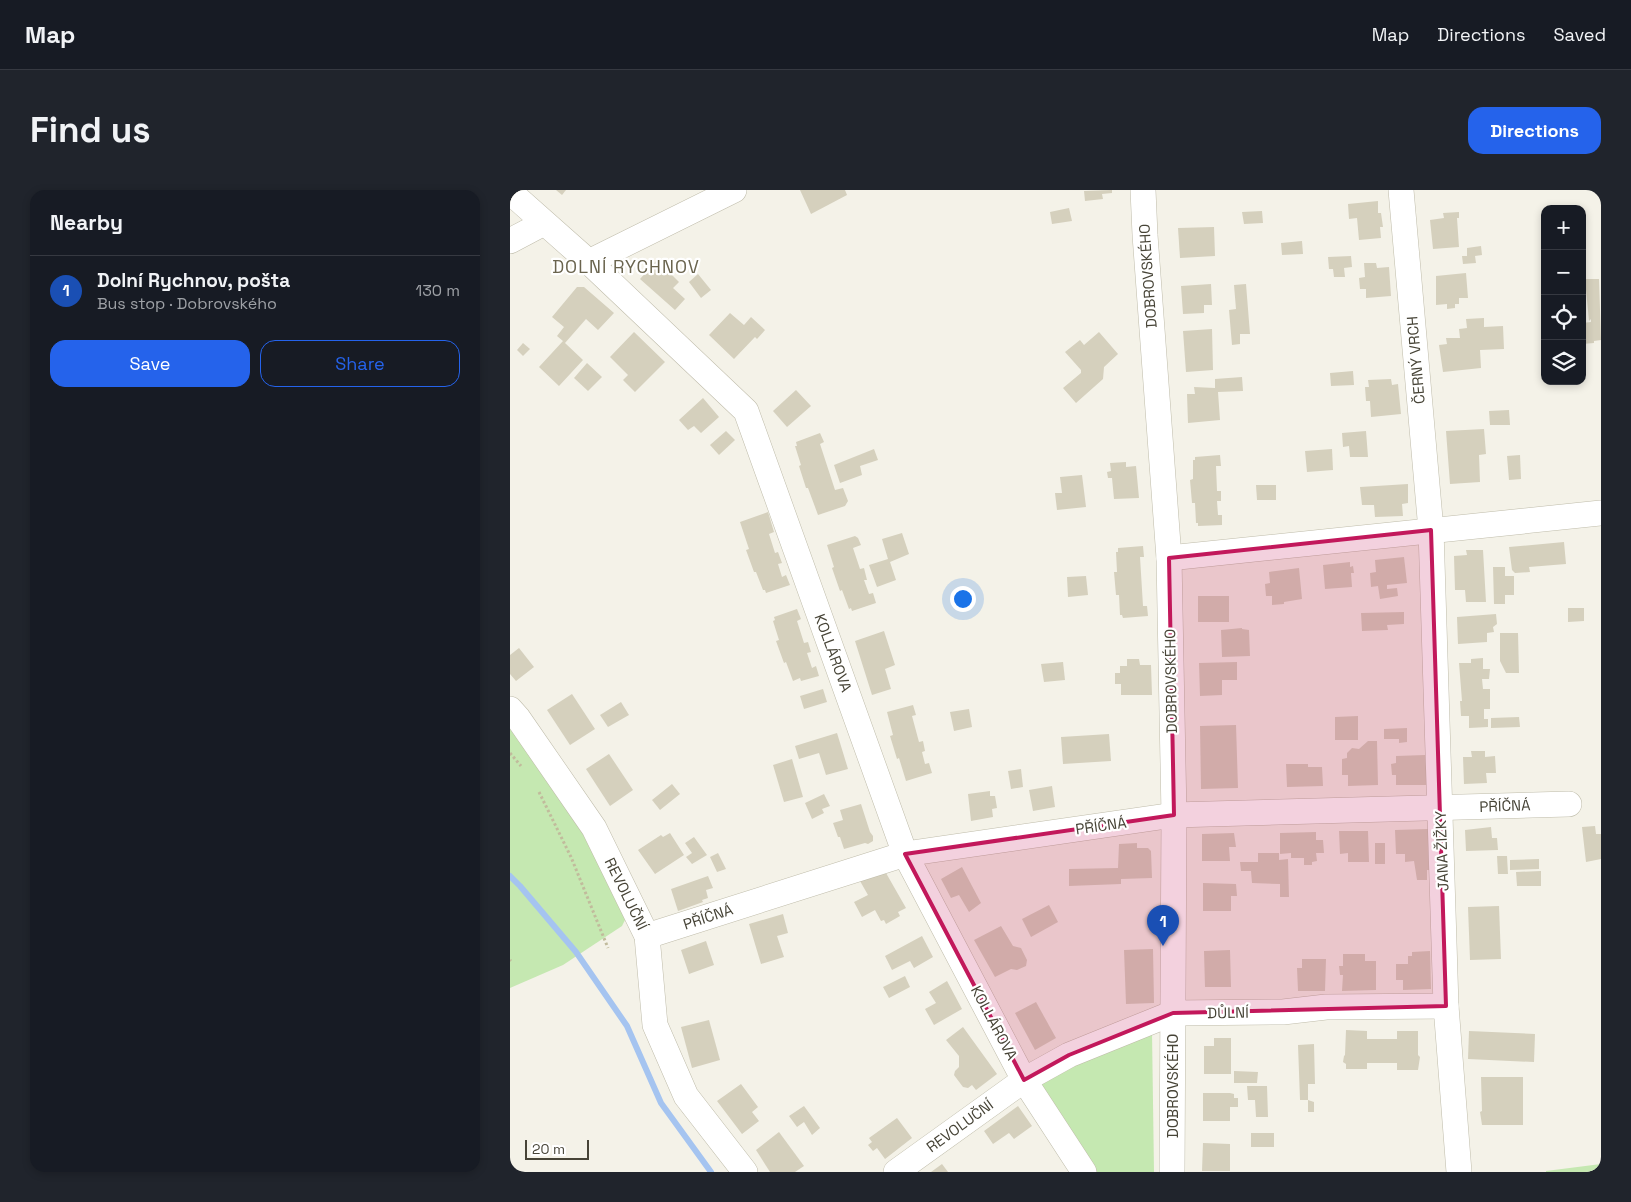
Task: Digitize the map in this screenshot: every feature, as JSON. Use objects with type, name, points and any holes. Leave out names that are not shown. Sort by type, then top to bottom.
[{"type":"street","points":[[589,262],[734,190]]},
{"type":"street","name":"DOBROVSKÉHO","points":[[1143,190],[1169,558],[1174,815],[1172,1172]]},
{"type":"street","name":"ČERNÝ VRCH","points":[[1401,190],[1431,530]]},
{"type":"street","name":"KOLLÁROVA","points":[[510,192],[589,262],[746,411],[905,854],[1024,1080],[1084,1172]]},
{"type":"street","points":[[510,241],[544,223]]},
{"type":"street","points":[[1169,558],[1601,513]]},
{"type":"street","name":"JANA ŽIŽKY","points":[[1431,530],[1446,1006],[1459,1172]]},
{"type":"street","name":"REVOLUČNÍ","points":[[510,709],[594,828],[647,936],[655,1025],[686,1096],[745,1172]]},
{"type":"street","name":"PŘÍČNÁ","points":[[647,936],[905,854],[1174,815],[1569,804]]},
{"type":"street","name":"DŮLNÍ","points":[[1024,1080],[1070,1055],[1173,1013],[1283,1012],[1326,1007],[1446,1006]]},
{"type":"street","name":"REVOLUČNÍ","points":[[896,1172],[1024,1080]]},
{"type":"path","points":[[510,753],[522,768]]},
{"type":"path","points":[[539,792],[571,857],[608,948]]},
{"type":"highlighted area","points":[[1431,530],[1446,1006],[1173,1013],[1069,1055],[1024,1080],[905,854],[1174,815],[1169,558]]},
{"type":"green space","points":[[510,725],[551,777],[597,857],[625,920],[622,926],[563,965],[510,988]]},
{"type":"green space","points":[[1152,1032],[1154,1172],[1096,1172],[1037,1083]]},
{"type":"green space","points":[[1601,1164],[1601,1172],[1546,1172],[1546,1171]]},
{"type":"building","points":[[556,190],[566,190],[562,195]]},
{"type":"building","points":[[800,190],[845,190],[847,195],[811,214]]},
{"type":"building","points":[[1112,190],[1112,193],[1102,194],[1103,199],[1085,201],[1084,191]]},
{"type":"building","points":[[1378,201],[1378,213],[1381,213],[1383,227],[1380,227],[1381,238],[1359,240],[1357,218],[1349,219],[1348,204]]},
{"type":"building","points":[[1069,208],[1072,221],[1052,224],[1050,212]]},
{"type":"building","points":[[1262,211],[1263,223],[1244,224],[1242,212]]},
{"type":"building","points":[[1459,212],[1459,218],[1457,218],[1459,247],[1433,249],[1430,220],[1444,218],[1443,213]]},
{"type":"building","points":[[1214,227],[1215,256],[1180,258],[1178,228]]},
{"type":"building","points":[[1302,241],[1303,254],[1282,255],[1281,243]]},
{"type":"building","points":[[1481,246],[1482,255],[1475,256],[1476,263],[1463,264],[1462,256],[1467,256],[1467,248]]},
{"type":"building","points":[[1351,256],[1352,267],[1344,268],[1345,277],[1334,277],[1333,269],[1329,269],[1328,257]]},
{"type":"building","points":[[657,260],[679,282],[673,288],[685,299],[675,310],[640,279]]},
{"type":"building","points":[[1364,263],[1376,263],[1377,268],[1389,267],[1391,296],[1366,298],[1366,289],[1360,289],[1359,278],[1365,277]]},
{"type":"building","points":[[1466,273],[1468,298],[1459,298],[1459,304],[1455,304],[1455,308],[1447,309],[1447,304],[1436,305],[1436,276]]},
{"type":"building","points":[[698,274],[711,290],[701,298],[689,282]]},
{"type":"building","points":[[1586,279],[1599,279],[1601,340],[1586,344],[1586,323],[1591,322],[1591,319],[1589,321]]},
{"type":"building","points":[[1211,284],[1212,305],[1204,305],[1204,313],[1183,314],[1181,286]]},
{"type":"building","points":[[1246,284],[1250,334],[1240,334],[1240,344],[1232,345],[1229,310],[1236,309],[1234,285]]},
{"type":"building","points":[[577,287],[584,287],[614,313],[598,330],[586,319],[565,343],[583,360],[559,386],[539,367],[563,341],[557,336],[564,327],[552,317]]},
{"type":"building","points":[[730,313],[744,325],[751,317],[765,330],[757,339],[755,337],[734,359],[709,335]]},
{"type":"building","points":[[1484,318],[1484,327],[1503,326],[1504,349],[1480,350],[1481,368],[1443,372],[1439,345],[1447,344],[1446,338],[1460,338],[1459,329],[1467,328],[1466,319]]},
{"type":"building","points":[[1212,329],[1213,370],[1186,372],[1183,331]]},
{"type":"building","points":[[634,332],[665,362],[635,392],[623,380],[628,375],[610,357]]},
{"type":"building","points":[[1099,332],[1118,354],[1104,367],[1103,379],[1076,403],[1063,388],[1081,373],[1081,370],[1065,352],[1080,340],[1084,345]]},
{"type":"building","points":[[523,343],[530,349],[523,356],[517,350]]},
{"type":"building","points":[[587,363],[602,377],[588,391],[574,378]]},
{"type":"building","points":[[1353,371],[1354,385],[1331,386],[1330,373]]},
{"type":"building","points":[[1242,377],[1243,391],[1218,392],[1220,420],[1188,423],[1187,394],[1195,394],[1194,387],[1215,388],[1215,379]]},
{"type":"building","points":[[1391,379],[1392,385],[1398,384],[1401,414],[1371,417],[1370,401],[1366,401],[1365,387],[1369,387],[1368,380]]},
{"type":"building","points":[[796,390],[811,406],[787,427],[773,411]]},
{"type":"building","points":[[703,398],[719,417],[701,433],[694,426],[688,430],[679,420]]},
{"type":"building","points":[[1509,410],[1510,425],[1490,425],[1489,411]]},
{"type":"building","points":[[1484,429],[1486,454],[1479,455],[1480,482],[1450,484],[1446,431]]},
{"type":"building","points":[[726,431],[735,440],[719,455],[710,445]]},
{"type":"building","points":[[1366,431],[1368,457],[1350,457],[1349,446],[1343,447],[1342,433]]},
{"type":"building","points":[[820,433],[824,442],[820,444],[835,490],[843,488],[848,501],[845,506],[818,515],[808,488],[806,488],[795,446],[797,446],[796,442]]},
{"type":"building","points":[[874,449],[878,460],[860,466],[862,475],[840,483],[834,465]]},
{"type":"building","points":[[1332,449],[1333,470],[1307,472],[1305,451]]},
{"type":"building","points":[[1220,455],[1221,466],[1216,466],[1217,491],[1221,491],[1221,501],[1217,501],[1218,515],[1222,515],[1222,525],[1198,526],[1198,523],[1196,523],[1195,503],[1192,503],[1190,480],[1193,479],[1193,460],[1195,460],[1195,457]]},
{"type":"building","points":[[1520,455],[1521,479],[1509,480],[1507,456]]},
{"type":"building","points":[[1126,462],[1126,467],[1136,466],[1139,498],[1114,499],[1112,478],[1108,478],[1107,472],[1111,471],[1110,463]]},
{"type":"building","points":[[1082,475],[1086,507],[1057,510],[1055,493],[1062,493],[1060,477]]},
{"type":"building","points":[[1408,484],[1408,503],[1402,504],[1403,516],[1375,517],[1374,505],[1362,505],[1360,487]]},
{"type":"building","points":[[1256,485],[1276,485],[1276,500],[1257,500]]},
{"type":"building","points":[[768,512],[774,532],[769,534],[775,553],[778,552],[782,563],[778,564],[782,577],[786,575],[790,585],[766,593],[756,572],[754,572],[746,550],[749,549],[740,522]]},
{"type":"building","points":[[902,533],[909,554],[890,562],[896,580],[877,587],[869,565],[888,559],[882,539]]},
{"type":"building","points":[[855,536],[861,545],[853,548],[860,569],[864,568],[867,580],[864,580],[869,594],[873,593],[876,603],[852,611],[851,608],[849,609],[842,590],[840,591],[827,545]]},
{"type":"building","points":[[1564,542],[1566,564],[1529,567],[1530,572],[1515,573],[1512,570],[1509,547]]},
{"type":"building","points":[[1143,546],[1144,557],[1140,557],[1143,606],[1147,606],[1148,616],[1123,618],[1120,615],[1119,595],[1116,595],[1114,572],[1117,572],[1116,552],[1118,552],[1118,548]]},
{"type":"building","points":[[1466,550],[1483,550],[1486,602],[1466,602],[1465,590],[1455,590],[1454,556],[1467,555]]},
{"type":"building","points":[[1404,557],[1407,583],[1387,585],[1387,589],[1397,588],[1398,596],[1380,599],[1378,586],[1371,587],[1370,573],[1376,572],[1375,560]]},
{"type":"building","points":[[1350,562],[1350,567],[1353,566],[1354,573],[1351,573],[1352,587],[1325,589],[1323,565]]},
{"type":"building","points":[[1493,567],[1505,567],[1505,576],[1514,576],[1514,595],[1505,595],[1505,604],[1494,604]]},
{"type":"building","points":[[1299,568],[1302,599],[1272,605],[1272,596],[1266,596],[1265,584],[1270,583],[1269,572]]},
{"type":"building","points":[[1086,576],[1088,595],[1068,597],[1067,577]]},
{"type":"building","points":[[1198,596],[1229,596],[1229,622],[1198,622]]},
{"type":"building","points":[[1568,608],[1584,608],[1584,621],[1568,622]]},
{"type":"building","points":[[797,609],[801,619],[797,621],[804,643],[808,642],[811,652],[807,653],[812,668],[816,666],[819,676],[801,681],[800,678],[793,681],[776,641],[779,640],[773,621],[775,620],[774,617]]},
{"type":"building","points":[[1404,612],[1404,624],[1387,625],[1388,630],[1362,631],[1361,613]]},
{"type":"building","points":[[1496,614],[1497,624],[1493,627],[1494,632],[1487,633],[1487,642],[1458,644],[1457,617]]},
{"type":"building","points":[[1242,628],[1249,630],[1250,656],[1222,657],[1221,630]]},
{"type":"building","points":[[884,631],[895,665],[885,669],[891,689],[872,695],[855,641]]},
{"type":"building","points":[[1500,633],[1518,633],[1519,673],[1506,673],[1500,661]]},
{"type":"building","points":[[519,648],[534,667],[516,681],[510,674],[510,655]]},
{"type":"building","points":[[1483,658],[1483,669],[1490,669],[1489,679],[1482,679],[1483,689],[1490,689],[1490,709],[1484,709],[1484,719],[1488,719],[1488,727],[1469,728],[1469,716],[1461,716],[1460,701],[1462,701],[1459,663],[1471,663],[1471,659]]},
{"type":"building","points":[[1127,659],[1139,659],[1140,665],[1151,665],[1152,695],[1121,695],[1121,684],[1115,684],[1115,673],[1120,673],[1120,666],[1127,666]]},
{"type":"building","points":[[1063,662],[1065,680],[1044,682],[1041,664]]},
{"type":"building","points":[[1237,662],[1237,680],[1222,680],[1222,695],[1200,696],[1199,663]]},
{"type":"building","points":[[823,689],[827,702],[804,709],[800,696]]},
{"type":"building","points":[[572,694],[595,729],[570,745],[547,710]]},
{"type":"building","points":[[621,702],[629,715],[608,727],[600,715]]},
{"type":"building","points":[[913,705],[916,715],[912,716],[919,742],[923,741],[925,751],[922,752],[925,764],[929,763],[932,773],[906,781],[890,736],[893,735],[887,712]]},
{"type":"building","points":[[969,709],[972,727],[954,731],[950,712]]},
{"type":"building","points":[[1358,716],[1358,740],[1335,740],[1335,717]]},
{"type":"building","points":[[1519,717],[1520,727],[1491,728],[1491,718]]},
{"type":"building","points":[[1236,725],[1238,788],[1201,789],[1200,726]]},
{"type":"building","points":[[1407,728],[1407,742],[1399,743],[1399,739],[1384,739],[1384,729]]},
{"type":"building","points":[[837,733],[848,769],[826,775],[819,753],[799,759],[795,746]]},
{"type":"building","points":[[1109,734],[1111,761],[1063,764],[1061,737]]},
{"type":"building","points":[[1368,741],[1377,741],[1378,785],[1348,786],[1348,775],[1342,775],[1342,759],[1347,758],[1347,753],[1352,748],[1359,749]]},
{"type":"building","points":[[1471,751],[1485,751],[1485,757],[1495,756],[1496,773],[1486,773],[1487,783],[1464,784],[1463,757],[1472,757]]},
{"type":"building","points":[[609,754],[633,790],[610,806],[586,769]]},
{"type":"building","points":[[1425,755],[1426,785],[1396,785],[1396,775],[1392,775],[1391,764],[1396,763],[1396,756]]},
{"type":"building","points":[[792,759],[803,797],[784,802],[773,765]]},
{"type":"building","points":[[1286,764],[1308,764],[1308,767],[1322,767],[1323,786],[1287,787]]},
{"type":"building","points":[[1021,769],[1023,787],[1011,789],[1008,771]]},
{"type":"building","points":[[672,784],[680,794],[660,810],[652,800]]},
{"type":"building","points":[[1052,786],[1055,807],[1033,811],[1029,790]]},
{"type":"building","points":[[990,791],[990,796],[995,796],[997,808],[992,809],[993,817],[971,821],[968,794]]},
{"type":"building","points":[[824,794],[830,806],[822,809],[824,813],[812,819],[805,803]]},
{"type":"building","points":[[861,804],[873,836],[873,841],[868,844],[865,843],[844,849],[833,823],[843,820],[840,810]]},
{"type":"building","points":[[1595,826],[1596,834],[1601,834],[1601,859],[1586,862],[1582,827]]},
{"type":"building","points":[[1491,827],[1492,838],[1497,838],[1498,850],[1466,851],[1465,830]]},
{"type":"building","points":[[1428,829],[1429,870],[1427,870],[1427,880],[1417,880],[1414,861],[1405,862],[1405,854],[1396,854],[1395,830]]},
{"type":"building","points":[[1339,831],[1368,831],[1369,862],[1348,862],[1348,853],[1340,854]]},
{"type":"building","points":[[1316,832],[1316,840],[1323,840],[1324,853],[1316,853],[1317,861],[1312,862],[1312,865],[1304,865],[1304,858],[1291,858],[1291,853],[1280,854],[1280,833]]},
{"type":"building","points":[[670,833],[684,855],[655,874],[638,850],[661,835],[663,837]]},
{"type":"building","points":[[1234,833],[1236,847],[1229,847],[1230,861],[1202,861],[1202,834]]},
{"type":"building","points":[[694,837],[707,855],[692,864],[686,857],[692,853],[685,843]]},
{"type":"building","points":[[1137,843],[1137,848],[1148,848],[1151,851],[1152,878],[1121,879],[1121,884],[1069,886],[1069,869],[1118,868],[1119,844]]},
{"type":"building","points":[[1375,843],[1385,843],[1385,864],[1375,864]]},
{"type":"building","points":[[718,853],[726,869],[717,872],[710,857]]},
{"type":"building","points":[[1258,853],[1279,853],[1279,860],[1288,859],[1289,897],[1280,897],[1280,884],[1252,883],[1251,871],[1241,871],[1240,862],[1258,862]]},
{"type":"building","points":[[1497,856],[1507,856],[1508,874],[1498,874]]},
{"type":"building","points":[[1539,859],[1539,869],[1510,870],[1510,860]]},
{"type":"building","points":[[962,867],[981,903],[969,912],[959,895],[951,898],[941,879]]},
{"type":"building","points":[[1541,871],[1541,886],[1517,886],[1516,872]]},
{"type":"building","points":[[886,873],[906,908],[898,912],[900,916],[886,924],[884,920],[881,921],[875,910],[862,917],[854,902],[868,895],[860,881]]},
{"type":"building","points":[[708,876],[713,888],[706,890],[708,898],[702,900],[703,902],[678,911],[671,889]]},
{"type":"building","points":[[1203,883],[1236,884],[1237,896],[1231,896],[1231,911],[1203,911]]},
{"type":"building","points":[[1049,905],[1058,922],[1031,937],[1022,919]]},
{"type":"building","points":[[1499,906],[1501,959],[1470,960],[1468,907]]},
{"type":"building","points":[[783,914],[788,933],[777,936],[784,957],[761,964],[749,924]]},
{"type":"building","points":[[1001,926],[1013,946],[1021,948],[1027,960],[1026,966],[1017,970],[1011,969],[995,977],[974,940]]},
{"type":"building","points":[[922,936],[933,957],[914,968],[910,961],[892,970],[885,956]]},
{"type":"building","points":[[706,941],[714,965],[689,974],[681,950]]},
{"type":"building","points":[[1153,949],[1154,1003],[1126,1004],[1124,950]]},
{"type":"building","points":[[1230,950],[1231,987],[1205,987],[1204,951]]},
{"type":"building","points":[[1430,951],[1431,989],[1403,990],[1403,980],[1396,980],[1396,964],[1408,964],[1408,956],[1412,956],[1412,952]]},
{"type":"building","points":[[1343,954],[1365,954],[1365,961],[1376,961],[1376,990],[1342,991],[1343,975],[1340,975],[1339,966],[1343,966]]},
{"type":"building","points":[[1302,959],[1326,959],[1325,991],[1298,991],[1297,968],[1302,968]]},
{"type":"building","points":[[905,976],[910,987],[889,998],[883,987]]},
{"type":"building","points":[[947,981],[962,1009],[934,1025],[925,1009],[936,1003],[929,992]]},
{"type":"building","points":[[1036,1002],[1056,1038],[1035,1050],[1015,1013]]},
{"type":"building","points":[[709,1020],[720,1060],[692,1068],[681,1027]]},
{"type":"building","points":[[963,1027],[997,1074],[976,1090],[972,1085],[968,1088],[963,1087],[954,1075],[959,1067],[959,1056],[946,1040]]},
{"type":"building","points":[[1346,1030],[1367,1031],[1367,1039],[1397,1039],[1397,1031],[1418,1031],[1418,1055],[1420,1057],[1418,1070],[1397,1070],[1397,1063],[1367,1063],[1367,1069],[1346,1069],[1346,1064],[1343,1062]]},
{"type":"building","points":[[1469,1031],[1535,1034],[1534,1062],[1468,1059]]},
{"type":"building","points":[[1214,1038],[1231,1038],[1231,1074],[1204,1074],[1204,1046],[1214,1046]]},
{"type":"building","points":[[1314,1044],[1315,1084],[1308,1084],[1308,1100],[1300,1100],[1298,1045]]},
{"type":"building","points":[[1234,1071],[1258,1072],[1257,1083],[1234,1083]]},
{"type":"building","points":[[1481,1077],[1523,1077],[1523,1125],[1482,1125],[1480,1112],[1482,1111]]},
{"type":"building","points":[[741,1084],[758,1107],[752,1112],[759,1121],[742,1134],[717,1101]]},
{"type":"building","points":[[1247,1086],[1267,1086],[1268,1117],[1256,1117],[1255,1100],[1248,1100]]},
{"type":"building","points":[[1203,1093],[1230,1093],[1234,1094],[1234,1098],[1238,1098],[1238,1107],[1230,1107],[1230,1121],[1203,1121]]},
{"type":"building","points":[[1308,1100],[1314,1102],[1314,1112],[1308,1112]]},
{"type":"building","points":[[804,1106],[820,1128],[812,1135],[804,1122],[797,1127],[789,1116]]},
{"type":"building","points":[[1018,1106],[1032,1126],[1014,1139],[1009,1133],[993,1144],[984,1131]]},
{"type":"building","points":[[897,1118],[912,1138],[885,1159],[877,1148],[873,1151],[868,1145],[872,1142],[869,1138]]},
{"type":"building","points":[[779,1132],[804,1166],[795,1172],[770,1172],[756,1150]]},
{"type":"building","points":[[1251,1133],[1274,1133],[1274,1147],[1251,1147]]},
{"type":"building","points":[[1203,1143],[1230,1144],[1230,1171],[1202,1171]]},
{"type":"building","points":[[942,1164],[948,1172],[931,1172]]},
{"type":"waterway","points":[[510,876],[576,952],[627,1026],[661,1103],[711,1172]]},
{"type":"place","name":"Dolní Rychnov, pošta","points":[[1163,946]]},
{"type":"district","name":"DOLNÍ RYCHNOV","points":[[626,267]]}]
